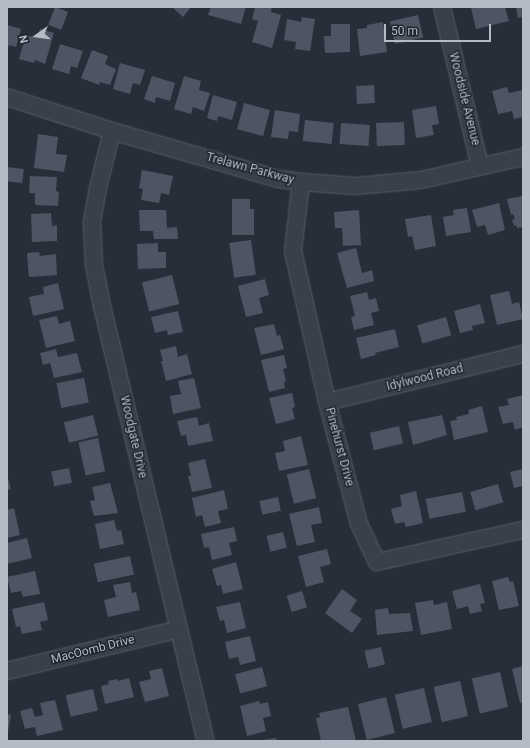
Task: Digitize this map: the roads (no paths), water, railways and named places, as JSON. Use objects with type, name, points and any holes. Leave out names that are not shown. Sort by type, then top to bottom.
[{"type":"street","name":"Woodside Avenue","points":[[442,7],[480,167]]},
{"type":"street","name":"Trelawn Parkway","points":[[7,97],[112,131],[278,179],[301,182],[356,186],[386,184],[421,180],[523,157]]},
{"type":"street","name":"Woodgate Drive","points":[[112,131],[98,188],[92,223],[94,265],[102,306],[206,741]]},
{"type":"street","name":"Pinehurst Drive","points":[[301,182],[293,250],[327,402],[359,524],[377,562],[523,530]]},
{"type":"street","name":"Idylwood Road","points":[[327,402],[523,354]]},
{"type":"street","name":"MacOomb Drive","points":[[7,670],[179,629]]}]
